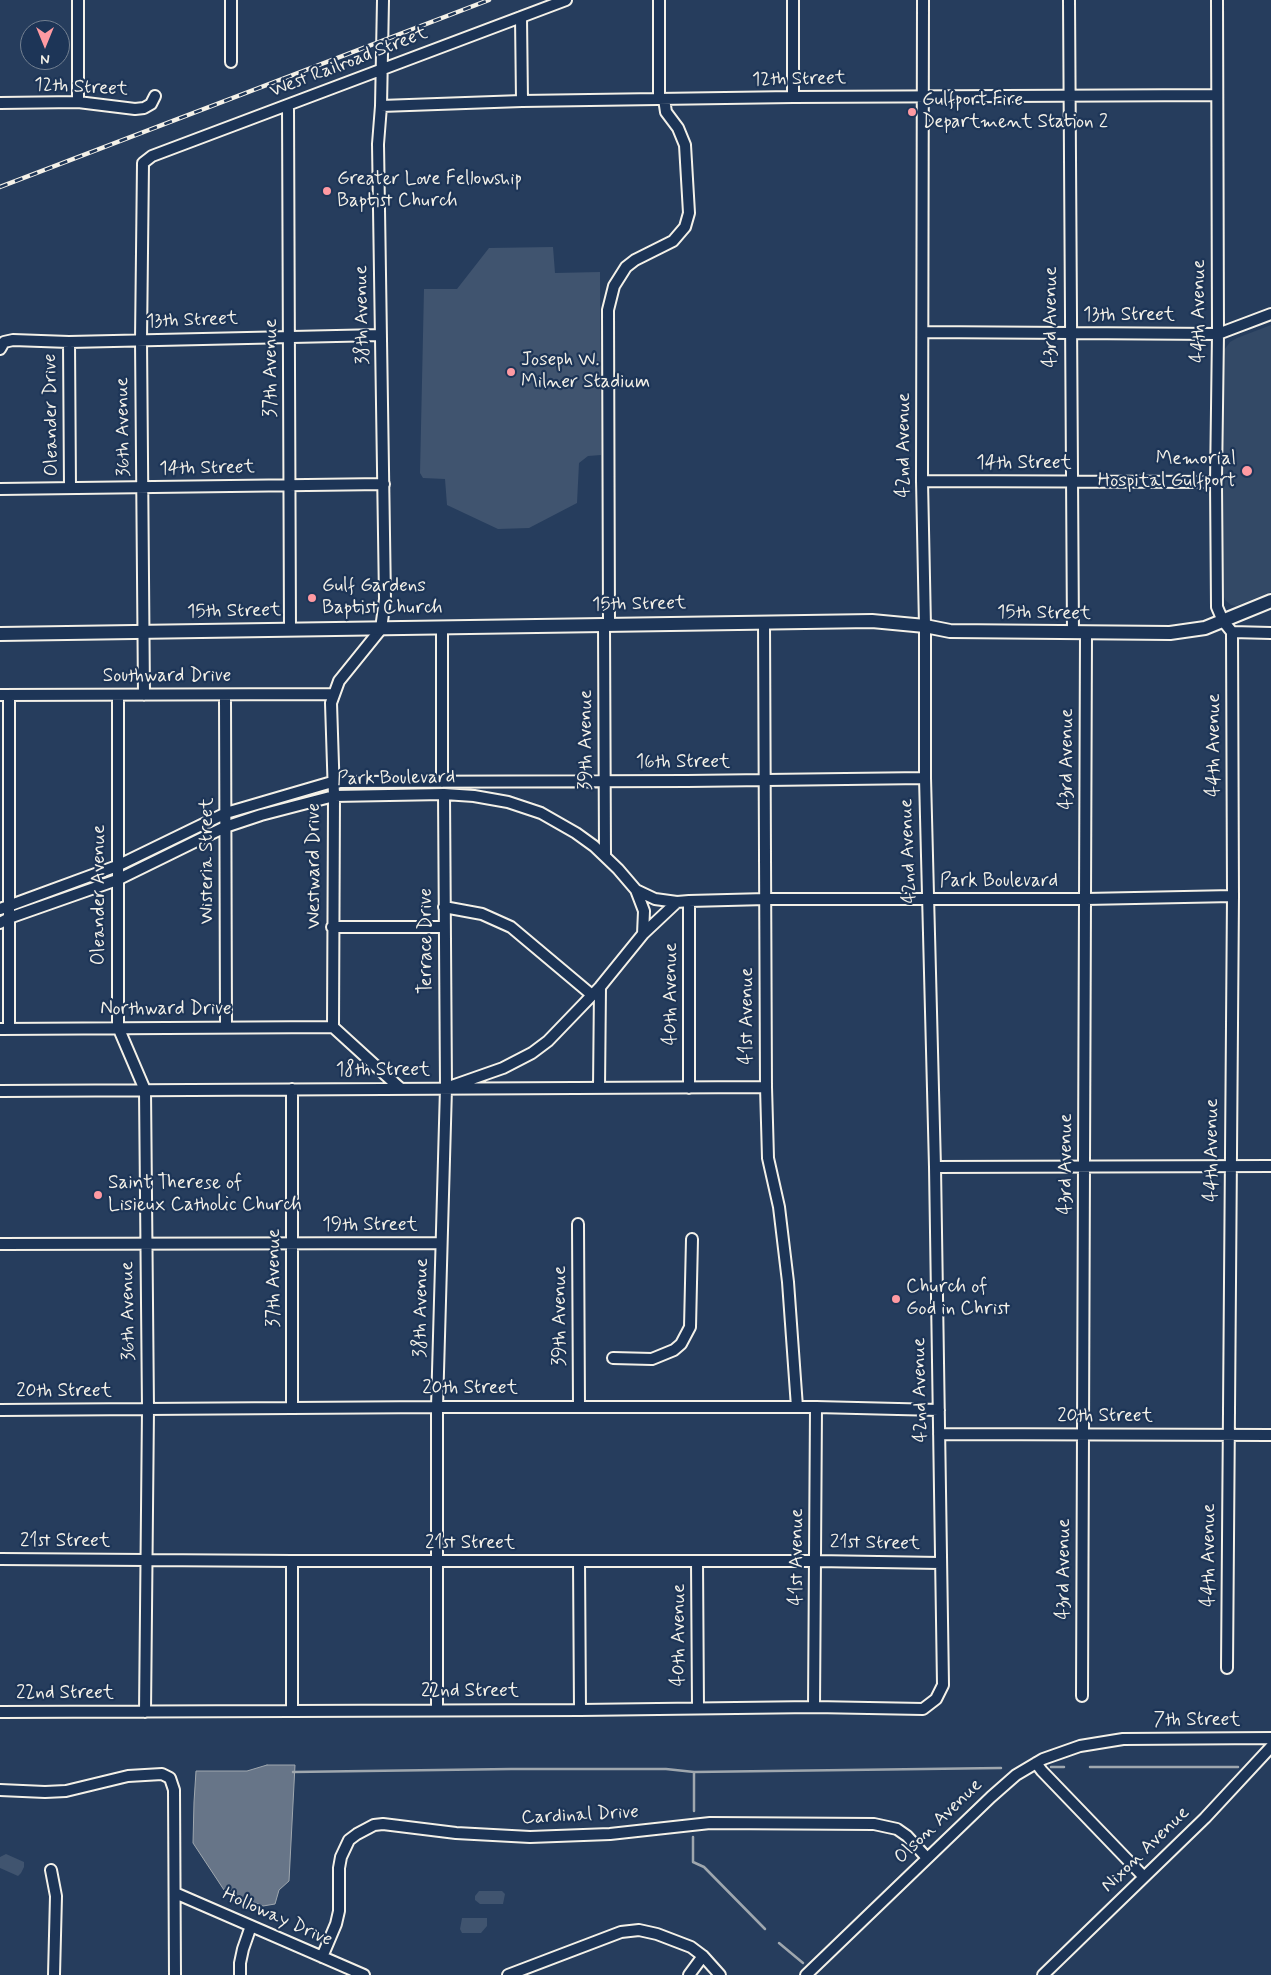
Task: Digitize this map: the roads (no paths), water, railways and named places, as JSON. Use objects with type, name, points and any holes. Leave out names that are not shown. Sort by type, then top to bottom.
[{"type":"main road","name":"15th Street","points":[[0,634],[872,621],[925,626],[950,631],[1170,633],[1205,628],[1271,601]]},
{"type":"street","points":[[78,0],[78,102]]},
{"type":"street","points":[[231,0],[231,62]]},
{"type":"street","name":"38th Avenue","points":[[381,629],[385,599],[378,144],[381,106],[383,0]]},
{"type":"street","name":"West Railroad Street","points":[[145,160],[566,0]]},
{"type":"street","points":[[659,0],[662,99]]},
{"type":"street","points":[[793,0],[794,97]]},
{"type":"street","name":"42nd Avenue","points":[[923,0],[922,481],[925,626],[925,778],[935,1167],[943,1685],[936,1699]]},
{"type":"street","name":"43rd Avenue","points":[[1069,0],[1071,481],[1080,633],[1086,899],[1082,1696]]},
{"type":"street","name":"44th Avenue","points":[[1217,0],[1217,607],[1223,621]]},
{"type":"street","points":[[521,17],[522,101]]},
{"type":"street","name":"12th Street","points":[[0,103],[78,102],[104,104],[128,109],[144,108],[151,104],[155,96]]},
{"type":"street","name":"12th Street","points":[[381,106],[522,101],[794,97],[1217,96]]},
{"type":"street","name":"39th Avenue","points":[[605,855],[607,323],[609,303],[614,286],[626,266],[673,241],[685,227],[689,212],[685,145],[678,128],[666,112],[662,99]]},
{"type":"street","name":"37th Avenue","points":[[288,106],[290,630]]},
{"type":"street","name":"36th Avenue","points":[[144,695],[141,340],[142,167],[145,160]]},
{"type":"street","name":"13th Street","points":[[923,332],[1218,334],[1271,314]]},
{"type":"street","name":"13th Street","points":[[2,346],[14,340],[68,342],[381,335]]},
{"type":"street","name":"Oleander Drive","points":[[68,342],[70,488]]},
{"type":"street","name":"14th Street","points":[[922,481],[1216,482]]},
{"type":"street","name":"14th Street","points":[[0,488],[384,484]]},
{"type":"street","points":[[1223,621],[1232,632],[1271,633]]},
{"type":"street","name":"41st Avenue","points":[[764,622],[768,1158],[782,1226],[797,1408]]},
{"type":"street","points":[[442,627],[442,782]]},
{"type":"street","name":"Westward Drive","points":[[333,1027],[334,796],[332,782],[332,703],[339,682],[381,629]]},
{"type":"street","name":"44th Avenue","points":[[1227,1668],[1233,896],[1232,632]]},
{"type":"street","name":"Southward Drive","points":[[4,695],[334,694]]},
{"type":"street","points":[[4,695],[5,1029]]},
{"type":"street","name":"Oleander Avenue","points":[[118,695],[118,1027],[145,1090]]},
{"type":"street","name":"Wisteria Street","points":[[225,695],[226,1027]]},
{"type":"street","name":"16th Street","points":[[442,782],[925,778]]},
{"type":"street","name":"Park Boulevard","points":[[5,907],[117,866],[226,813],[332,782],[442,782]]},
{"type":"street","points":[[444,794],[505,782]]},
{"type":"street","name":"Park Boulevard","points":[[5,920],[117,880],[225,827],[261,815],[334,796],[444,794],[483,798],[525,807],[541,813],[576,833],[605,855],[636,890],[644,911],[643,934]]},
{"type":"street","name":"Terrace Drive","points":[[444,794],[446,1088]]},
{"type":"street","name":"Park Boulevard","points":[[636,890],[656,899],[676,902],[766,899],[1086,899],[1233,896]]},
{"type":"street","name":"40th Avenue","points":[[689,1088],[690,901]]},
{"type":"street","points":[[446,1088],[503,1068],[532,1053],[562,1028],[600,987],[643,934],[676,902]]},
{"type":"street","points":[[444,907],[482,914],[511,927],[592,995]]},
{"type":"street","points":[[332,927],[444,927]]},
{"type":"street","points":[[599,1088],[600,987]]},
{"type":"street","points":[[333,1027],[401,1088]]},
{"type":"street","name":"Northward Drive","points":[[5,1029],[333,1027]]},
{"type":"street","name":"18th Street","points":[[0,1091],[766,1087]]},
{"type":"street","name":"38th Avenue","points":[[437,1710],[437,1407],[446,1088]]},
{"type":"street","name":"37th Avenue","points":[[292,1089],[292,1407]]},
{"type":"street","name":"36th Avenue","points":[[145,1090],[148,1408],[145,1712]]},
{"type":"street","points":[[935,1167],[1271,1166]]},
{"type":"street","name":"39th Avenue","points":[[578,1224],[579,1407]]},
{"type":"street","points":[[613,1358],[652,1359],[674,1350],[681,1344],[690,1327],[692,1239]]},
{"type":"street","name":"19th Street","points":[[0,1244],[441,1243]]},
{"type":"street","name":"20th Street","points":[[0,1410],[292,1407],[816,1407],[939,1410]]},
{"type":"street","name":"41st Avenue","points":[[814,1708],[816,1407]]},
{"type":"street","name":"20th Street","points":[[939,1434],[1271,1435]]},
{"type":"street","name":"21st Street","points":[[0,1559],[292,1562],[816,1561],[940,1563]]},
{"type":"street","points":[[579,1561],[580,1710]]},
{"type":"street","name":"40th Avenue","points":[[697,1561],[698,1708]]},
{"type":"street","points":[[292,1562],[292,1711]]},
{"type":"street","name":"22nd Street","points":[[0,1712],[923,1708],[936,1699]]},
{"type":"street","name":"7th Street","points":[[1122,1739],[1271,1738]]},
{"type":"street","name":"Olson Avenue","points":[[806,1975],[991,1796],[1016,1775],[1044,1759],[1080,1746],[1122,1739]]},
{"type":"street","name":"Nixon Avenue","points":[[1043,1975],[1205,1818],[1271,1747]]},
{"type":"street","points":[[1036,1763],[1144,1877]]},
{"type":"street","points":[[0,1790],[66,1791],[128,1776],[162,1774],[170,1778],[174,1790],[175,1975]]},
{"type":"street","name":"Cardinal Drive","points":[[322,1957],[338,1918],[341,1857],[349,1840],[374,1825],[383,1824],[456,1833],[530,1837],[610,1834],[686,1824],[874,1824],[897,1829],[907,1836],[927,1858]]},
{"type":"street","points":[[51,1870],[56,1896],[54,1975]]},
{"type":"street","name":"Holloway Drive","points":[[175,1892],[364,1975]]},
{"type":"street","points":[[240,1975],[243,1949],[251,1926]]},
{"type":"street","points":[[508,1975],[621,1932],[638,1930],[691,1947],[703,1956],[720,1975]]},
{"type":"street","points":[[689,1975],[703,1956]]},
{"type":"waterway","points":[[1051,1767],[1064,1767]]},
{"type":"waterway","points":[[1090,1767],[1238,1767]]},
{"type":"waterway","points":[[293,1772],[511,1769],[666,1769],[694,1772],[1001,1768]]},
{"type":"waterway","points":[[694,1772],[694,1811]]},
{"type":"waterway","points":[[693,1837],[693,1862],[704,1867],[765,1929]]},
{"type":"waterway","points":[[779,1943],[803,1963]]},
{"type":"railway","points":[[0,187],[489,0]]},
{"type":"place","name":"Gulfport Fire Department Station 2","points":[[912,112]]},
{"type":"place","name":"Greater Love Fellowship Baptist Church","points":[[327,191]]},
{"type":"place","name":"Joseph W. Milner Stadium","points":[[511,372]]},
{"type":"place","name":"Memorial Hospital Gulfport","points":[[1247,471]]},
{"type":"place","name":"Gulf Gardens Baptist Church","points":[[312,598]]},
{"type":"place","name":"Saint Therese of Lisieux Catholic Church","points":[[98,1195]]},
{"type":"place","name":"Church of God in Christ","points":[[896,1299]]}]
